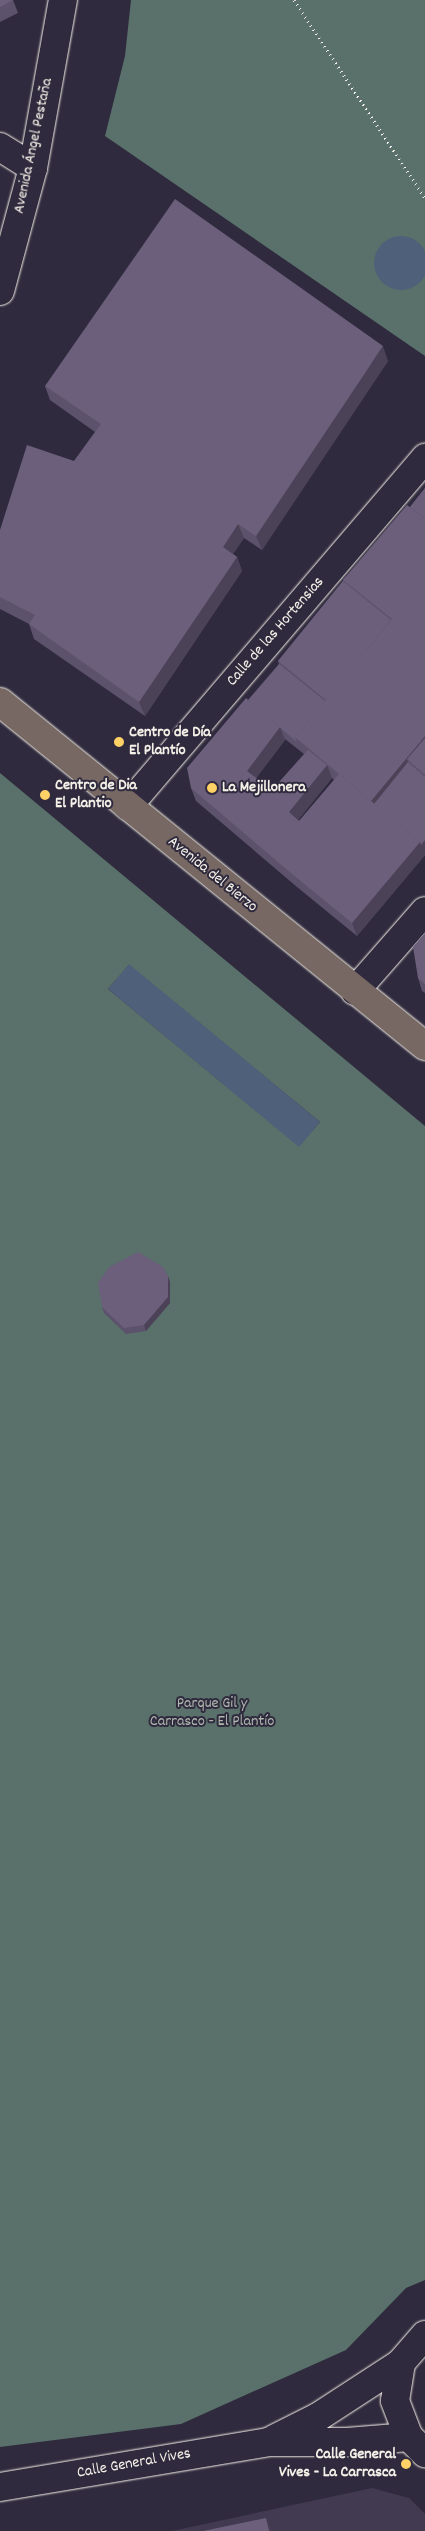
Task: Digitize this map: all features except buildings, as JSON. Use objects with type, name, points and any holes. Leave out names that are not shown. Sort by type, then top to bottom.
[{"type":"main road","name":"Avenida del Bierzo","points":[[0,702],[425,1046]]},
{"type":"street","name":"Avenida Ángel Pestaña","points":[[0,291],[33,168],[63,0]]},
{"type":"street","points":[[0,146],[33,168]]},
{"type":"street","name":"Calle de las Hortensias","points":[[128,806],[425,458]]},
{"type":"street","points":[[355,991],[425,911]]},
{"type":"street","points":[[417,2445],[395,2401],[401,2364],[425,2335]]},
{"type":"street","name":"Calle General Vives","points":[[268,2442],[318,2417],[401,2364]]},
{"type":"street","name":"Calle General Vives","points":[[0,2487],[268,2442],[347,2442],[417,2445]]},
{"type":"path","points":[[294,0],[425,198]]},
{"type":"shaded area","points":[[372,2488],[409,2498],[425,2514],[425,2531],[172,2531]]},
{"type":"green space","points":[[131,0],[425,0],[425,356],[105,136],[125,56]]},
{"type":"green space","name":"Parque Gil y Carrasco - El Plantío","points":[[0,773],[425,1126],[425,2280],[406,2288],[346,2350],[181,2424],[0,2447]],"holes":[[[129,965],[320,1122],[299,1146],[108,989]]]},
{"type":"water","points":[[396,236],[406,236],[416,240],[424,248],[428,263],[424,278],[416,286],[406,290],[396,290],[386,286],[378,278],[374,268],[374,258],[378,248],[386,240]]},
{"type":"water","points":[[129,964],[320,1122],[299,1147],[108,989]]},
{"type":"place","name":"Centro de Día El Plantío","points":[[119,742]]},
{"type":"place","name":"La Mejillonera","points":[[212,788]]},
{"type":"place","name":"Centro de Dia El Plantio","points":[[45,795]]},
{"type":"place","name":"Calle General Vives - La Carrasca","points":[[406,2464]]}]
